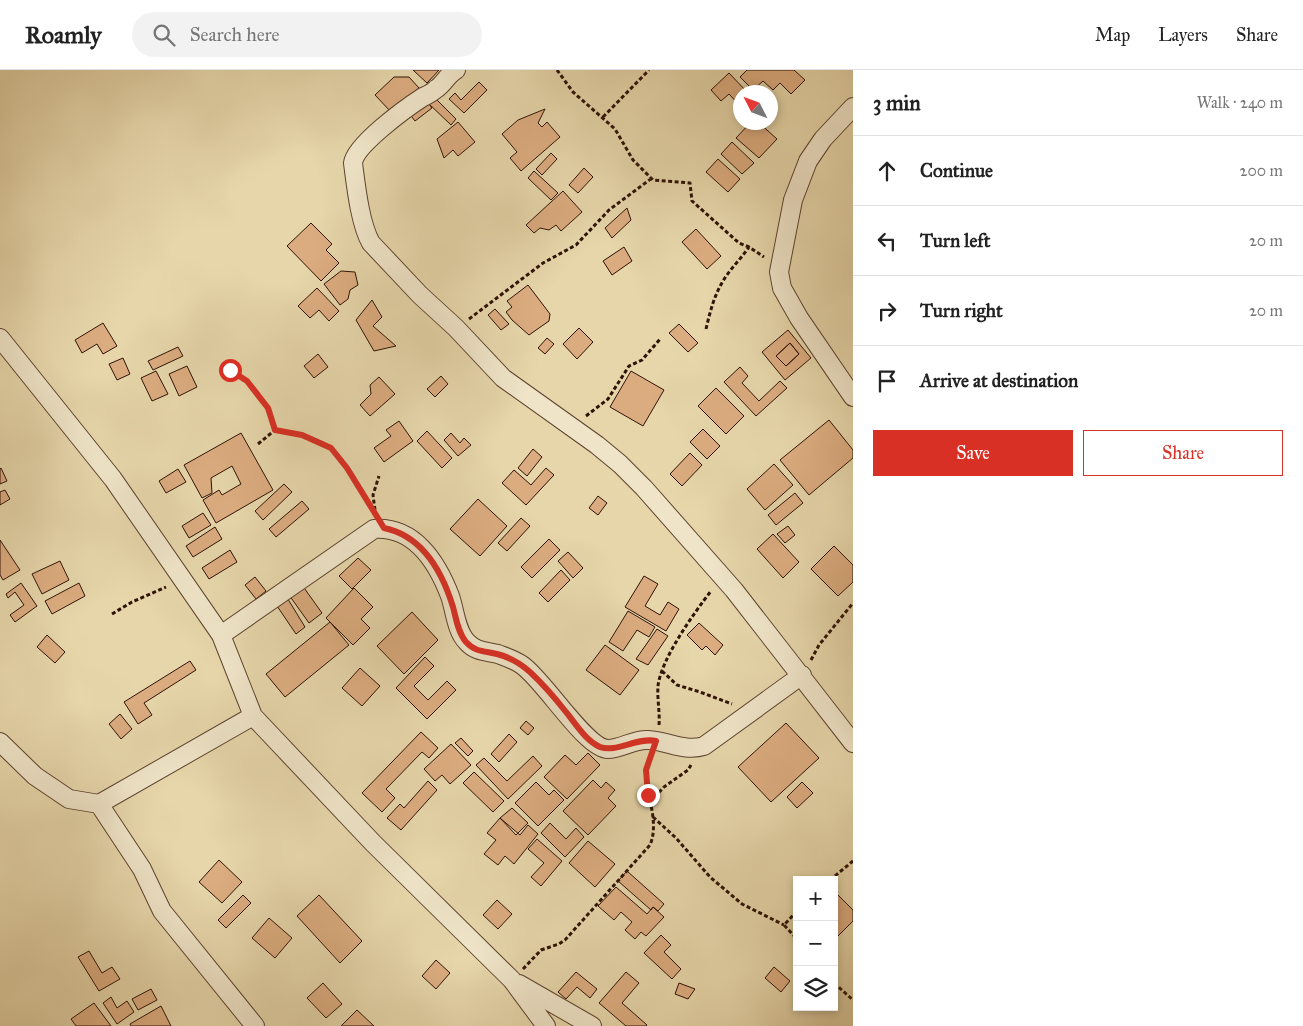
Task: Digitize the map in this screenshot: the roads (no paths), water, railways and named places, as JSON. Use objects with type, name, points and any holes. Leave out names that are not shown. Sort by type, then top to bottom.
[{"type":"street","points":[[456,70],[446,78],[438,89],[422,98],[364,144],[353,159],[352,164],[363,222],[371,243],[420,296],[456,328],[503,378],[571,426],[620,464],[638,482],[722,577],[802,675],[853,743]]},
{"type":"street","points":[[853,107],[824,139],[808,161],[793,200],[779,272],[782,288],[798,318],[853,397]]},
{"type":"street","points":[[0,338],[114,479],[221,635],[253,716],[374,843],[512,980],[546,1026]]},
{"type":"street","points":[[221,635],[366,533],[374,529],[384,528],[404,534],[423,549],[436,568],[449,595],[465,640],[475,649],[513,660],[530,671],[590,741],[608,749],[644,740],[687,748],[698,748],[709,744],[802,675]]},
{"type":"street","points":[[0,742],[35,776],[69,799],[99,804],[253,716]]},
{"type":"street","points":[[99,804],[142,869],[162,911],[255,1026]]},
{"type":"street","points":[[512,980],[592,1026]]}]
